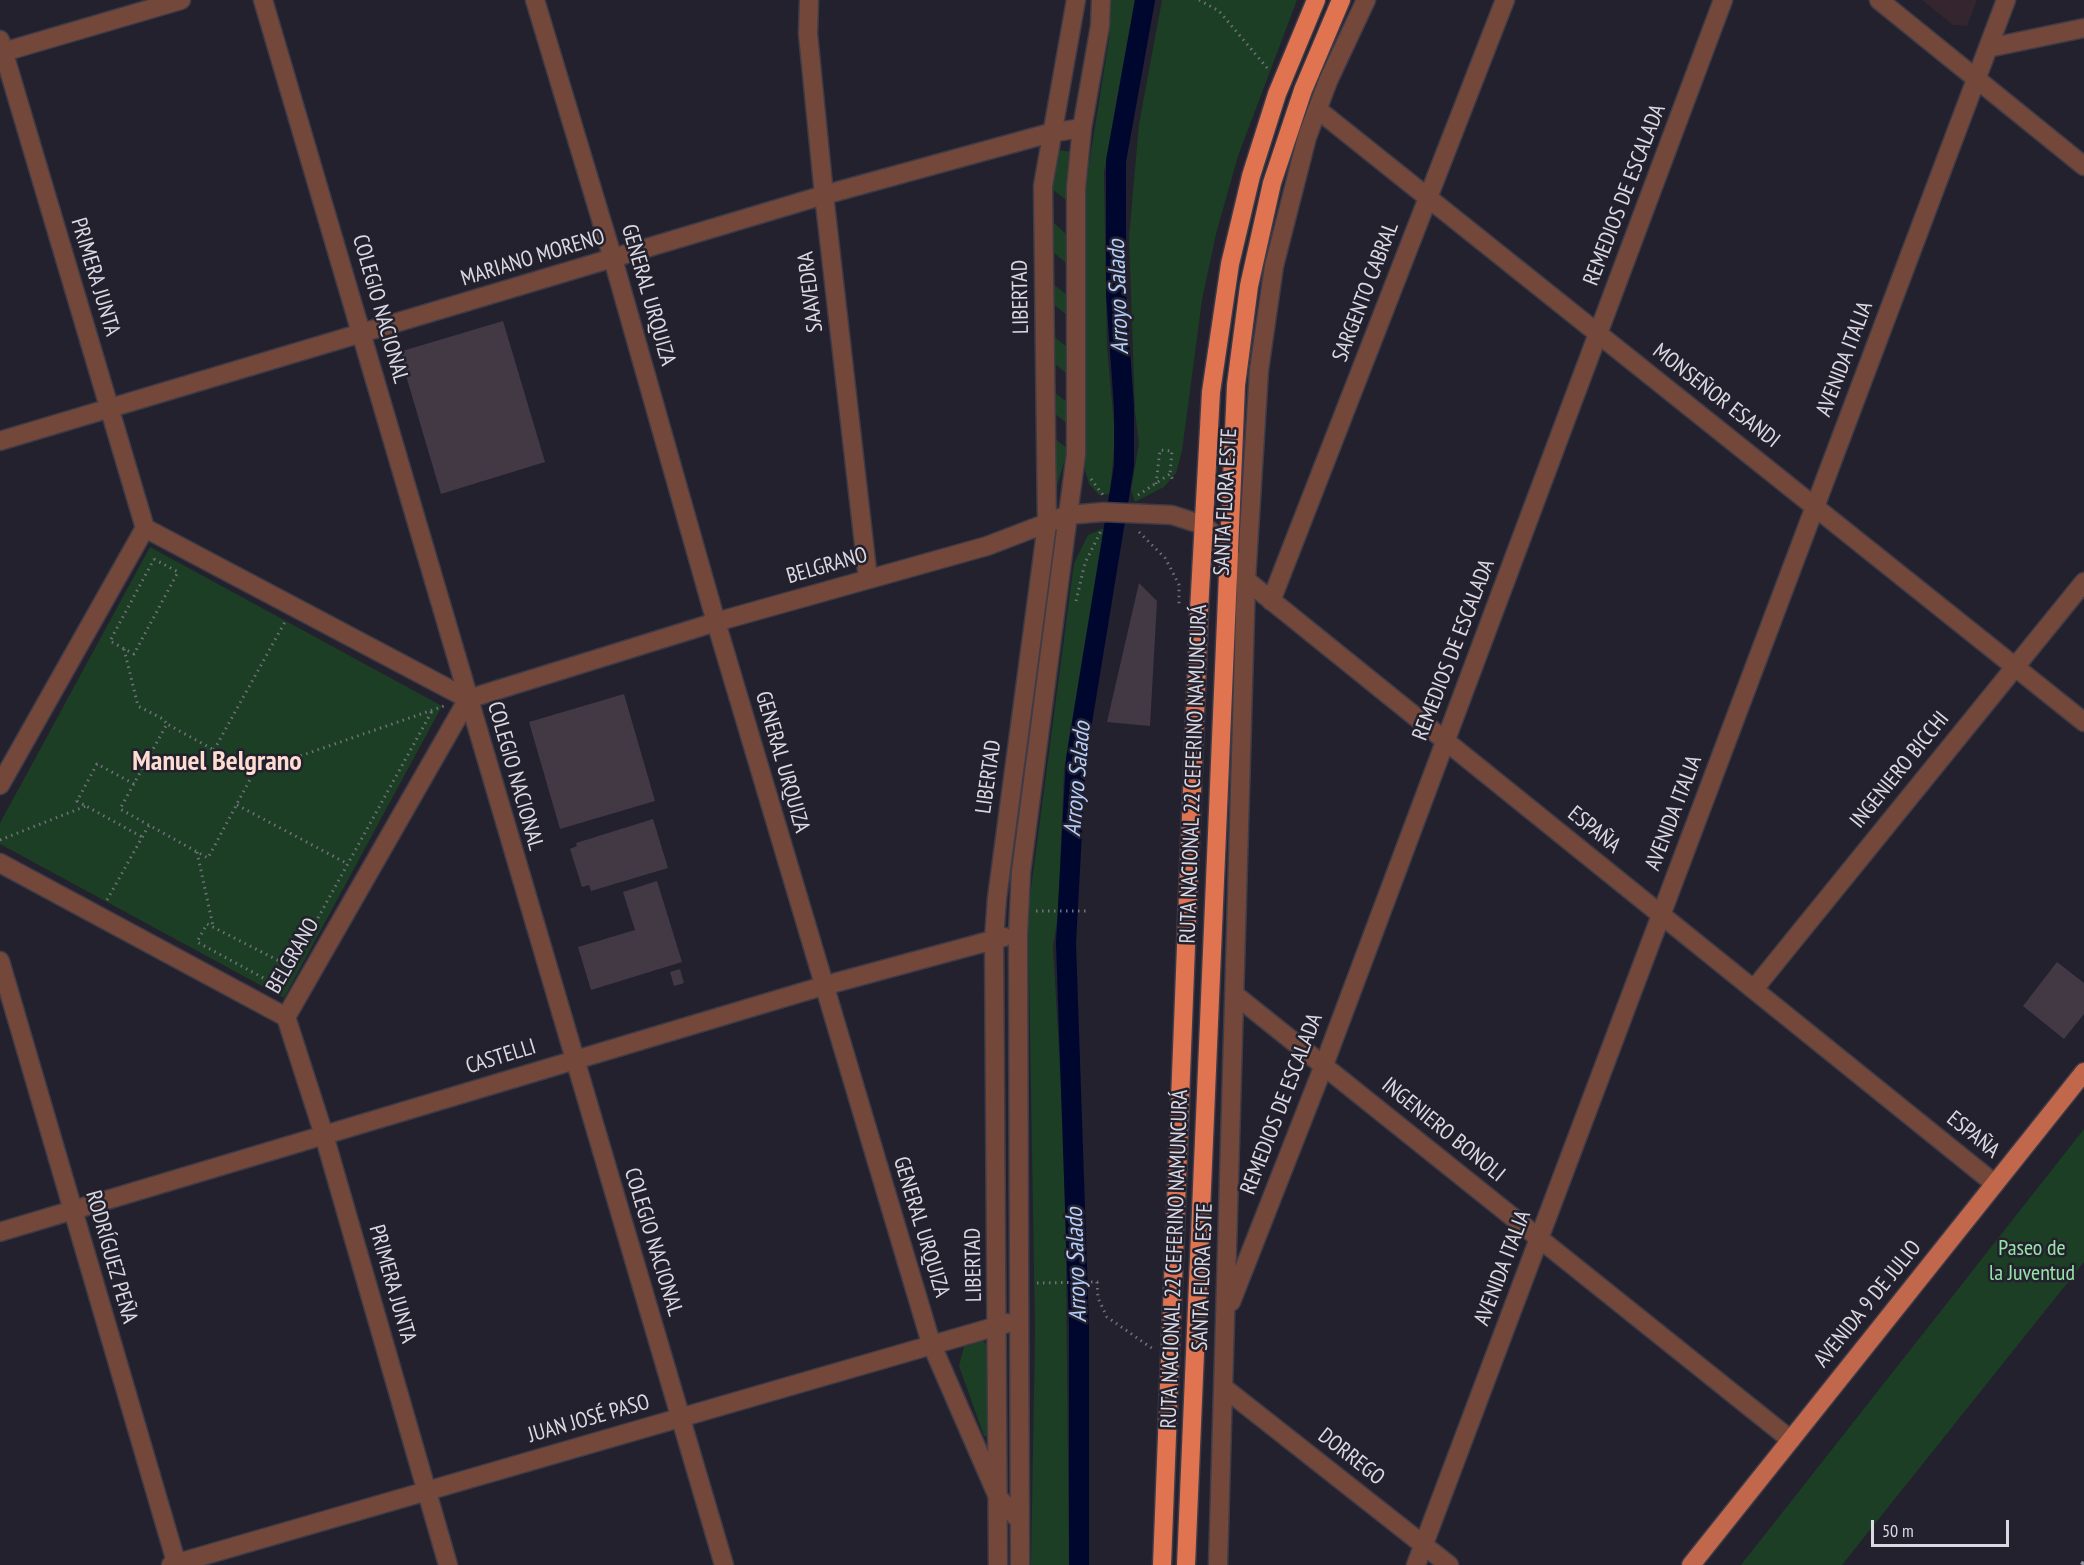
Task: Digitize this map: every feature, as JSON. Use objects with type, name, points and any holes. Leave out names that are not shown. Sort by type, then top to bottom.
[{"type":"highway","name":"RUTA NACIONAL 22 CEFERINO NAMUNCURÁ","points":[[1162,1565],[1203,525],[1212,381],[1230,264],[1251,176],[1281,84],[1316,0]]},
{"type":"highway","name":"RUTA NACIONAL 22 CEFERINO NAMUNCURÁ","points":[[1186,1565],[1236,385],[1259,234],[1272,183],[1303,90],[1341,0]]},
{"type":"main road","name":"AVENIDA 9 DE JULIO","points":[[1690,1565],[2084,1072]]},
{"type":"street","points":[[1,49],[181,0]]},
{"type":"street","name":"COLEGIO NACIONAL","points":[[263,0],[363,333],[468,699],[724,1565]]},
{"type":"street","name":"GENERAL URQUIZA","points":[[535,0],[613,259],[823,986],[931,1343],[998,1497],[1020,1521]]},
{"type":"street","name":"SAAVEDRA","points":[[809,0],[808,34],[824,195],[868,579]]},
{"type":"street","name":"LIBERTAD","points":[[998,1565],[994,939],[997,898],[1047,525],[1043,186],[1050,133],[1076,0]]},
{"type":"street","name":"LIBERTAD","points":[[1020,1565],[1018,934],[1021,872],[1061,584],[1076,454],[1076,188],[1082,128],[1100,27],[1101,0]]},
{"type":"street","name":"SANTA FLORA ESTE","points":[[1218,1565],[1246,580],[1256,404],[1268,301],[1284,220],[1317,109],[1366,0]]},
{"type":"street","name":"SARGENTO CABRAL","points":[[1271,601],[1505,0]]},
{"type":"street","name":"REMEDIOS DE ESCALADA","points":[[1226,1314],[1324,1065],[1723,0]]},
{"type":"street","points":[[1879,0],[2084,166]]},
{"type":"street","name":"AVENIDA ITALIA","points":[[1416,1565],[2006,0]]},
{"type":"street","points":[[1988,48],[2084,28]]},
{"type":"street","name":"PRIMERA JUNTA","points":[[1,49],[145,528]]},
{"type":"street","name":"MONSEÑOR ESANDI","points":[[1317,109],[2084,722]]},
{"type":"street","name":"MARIANO MORENO","points":[[0,441],[824,195],[1050,133],[1082,128]]},
{"type":"street","name":"BELGRANO","points":[[0,863],[286,1017],[468,699],[716,622],[987,546],[1047,525],[1068,515],[1103,519],[1132,512],[1172,515],[1203,525]]},
{"type":"street","name":"ESPAÑA","points":[[1203,525],[1215,535],[1246,580],[1271,601],[1995,1184]]},
{"type":"street","points":[[0,785],[145,528],[468,699]]},
{"type":"street","name":"INGENIERO BICCHI","points":[[1754,989],[2084,582]]},
{"type":"street","name":"CASTELLI","points":[[0,1232],[823,986],[1018,934]]},
{"type":"street","name":"RODRÍGUEZ PEÑA","points":[[0,962],[175,1564]]},
{"type":"street","name":"INGENIERO BONOLI","points":[[1234,994],[1791,1440]]},
{"type":"street","name":"PRIMERA JUNTA","points":[[286,1017],[324,1135],[448,1565]]},
{"type":"street","name":"JUAN JOSÉ PASO","points":[[175,1564],[681,1418],[931,1343],[1019,1320]]},
{"type":"street","name":"DORREGO","points":[[1223,1387],[1449,1565]]},
{"type":"path","points":[[1199,0],[1219,11],[1281,84]]},
{"type":"path","points":[[1156,485],[1160,450],[1172,451],[1170,474],[1173,480]]},
{"type":"path","points":[[1170,474],[1156,485],[1132,512],[1146,537],[1165,558],[1179,585],[1179,605]]},
{"type":"path","points":[[1074,609],[1085,563],[1103,519]]},
{"type":"path","points":[[124,649],[134,654],[178,572],[154,559],[110,641],[124,649],[138,706],[254,772]]},
{"type":"path","points":[[214,750],[293,606]]},
{"type":"path","points":[[167,724],[120,809],[208,858],[254,772],[433,709],[468,699]]},
{"type":"path","points":[[291,968],[207,924],[197,942],[280,987],[291,968],[433,709]]},
{"type":"path","points":[[134,784],[97,764],[77,801],[142,837]]},
{"type":"path","points":[[237,805],[348,864]]},
{"type":"path","points":[[0,840],[86,806]]},
{"type":"path","points":[[98,916],[148,825]]},
{"type":"path","points":[[197,852],[213,927]]},
{"type":"path","points":[[1031,911],[1090,911]]},
{"type":"path","points":[[1037,1286],[1037,1282],[1097,1282],[1098,1298],[1107,1317],[1170,1361]]},
{"type":"shaded area","points":[[1922,0],[1977,0],[1967,26],[1953,25]]},
{"type":"green space","points":[[1111,0],[1140,0],[1104,172],[1107,346],[1115,436],[1110,494],[1099,495],[1089,484],[1085,470],[1085,189],[1109,39]]},
{"type":"green space","points":[[1162,0],[1297,0],[1238,156],[1216,234],[1202,300],[1182,451],[1176,473],[1164,487],[1135,502],[1131,490],[1139,443],[1135,412],[1129,237],[1139,124]]},
{"type":"green space","points":[[1058,150],[1072,152],[1066,200],[1052,189]]},
{"type":"green space","points":[[1053,222],[1066,234],[1066,263],[1053,252]]},
{"type":"green space","points":[[1053,284],[1067,295],[1067,315],[1053,304]]},
{"type":"green space","points":[[1053,336],[1067,347],[1067,374],[1054,363]]},
{"type":"green space","points":[[1054,392],[1068,403],[1068,424],[1054,413]]},
{"type":"green space","points":[[1054,438],[1068,449],[1057,486],[1055,485]]},
{"type":"green space","points":[[1102,529],[1114,529],[1098,579],[1064,770],[1058,916],[1053,946],[1065,1156],[1069,1565],[1031,1565],[1035,1331],[1028,911],[1074,563],[1088,535]]},
{"type":"green space","points":[[150,547],[442,706],[284,998],[0,844],[0,823]]},
{"type":"green space","name":"Paseo de la Juventud","points":[[2084,1129],[2084,1262],[1842,1565],[1741,1565]]},
{"type":"green space","points":[[979,1337],[986,1344],[990,1354],[991,1431],[988,1436],[984,1436],[959,1366],[965,1343]]},
{"type":"building","points":[[503,321],[545,462],[441,494],[399,352]]},
{"type":"building","points":[[1139,583],[1157,601],[1150,726],[1107,722]]},
{"type":"building","points":[[624,694],[655,801],[560,829],[529,722]]},
{"type":"building","points":[[653,819],[668,868],[591,891],[589,885],[582,887],[570,849],[577,846],[576,843]]},
{"type":"building","points":[[657,881],[682,962],[591,990],[578,947],[635,930],[623,892]]},
{"type":"building","points":[[2057,962],[2084,983],[2084,1014],[2064,1039],[2023,1006]]},
{"type":"building","points":[[680,969],[684,983],[674,986],[670,972]]},
{"type":"waterway","name":"Arroyo Salado","points":[[1079,1565],[1079,1326],[1066,943],[1076,759],[1124,466],[1124,407],[1116,294],[1116,161],[1145,0]]},
{"type":"district","name":"Manuel Belgrano","points":[[217,762]]}]
